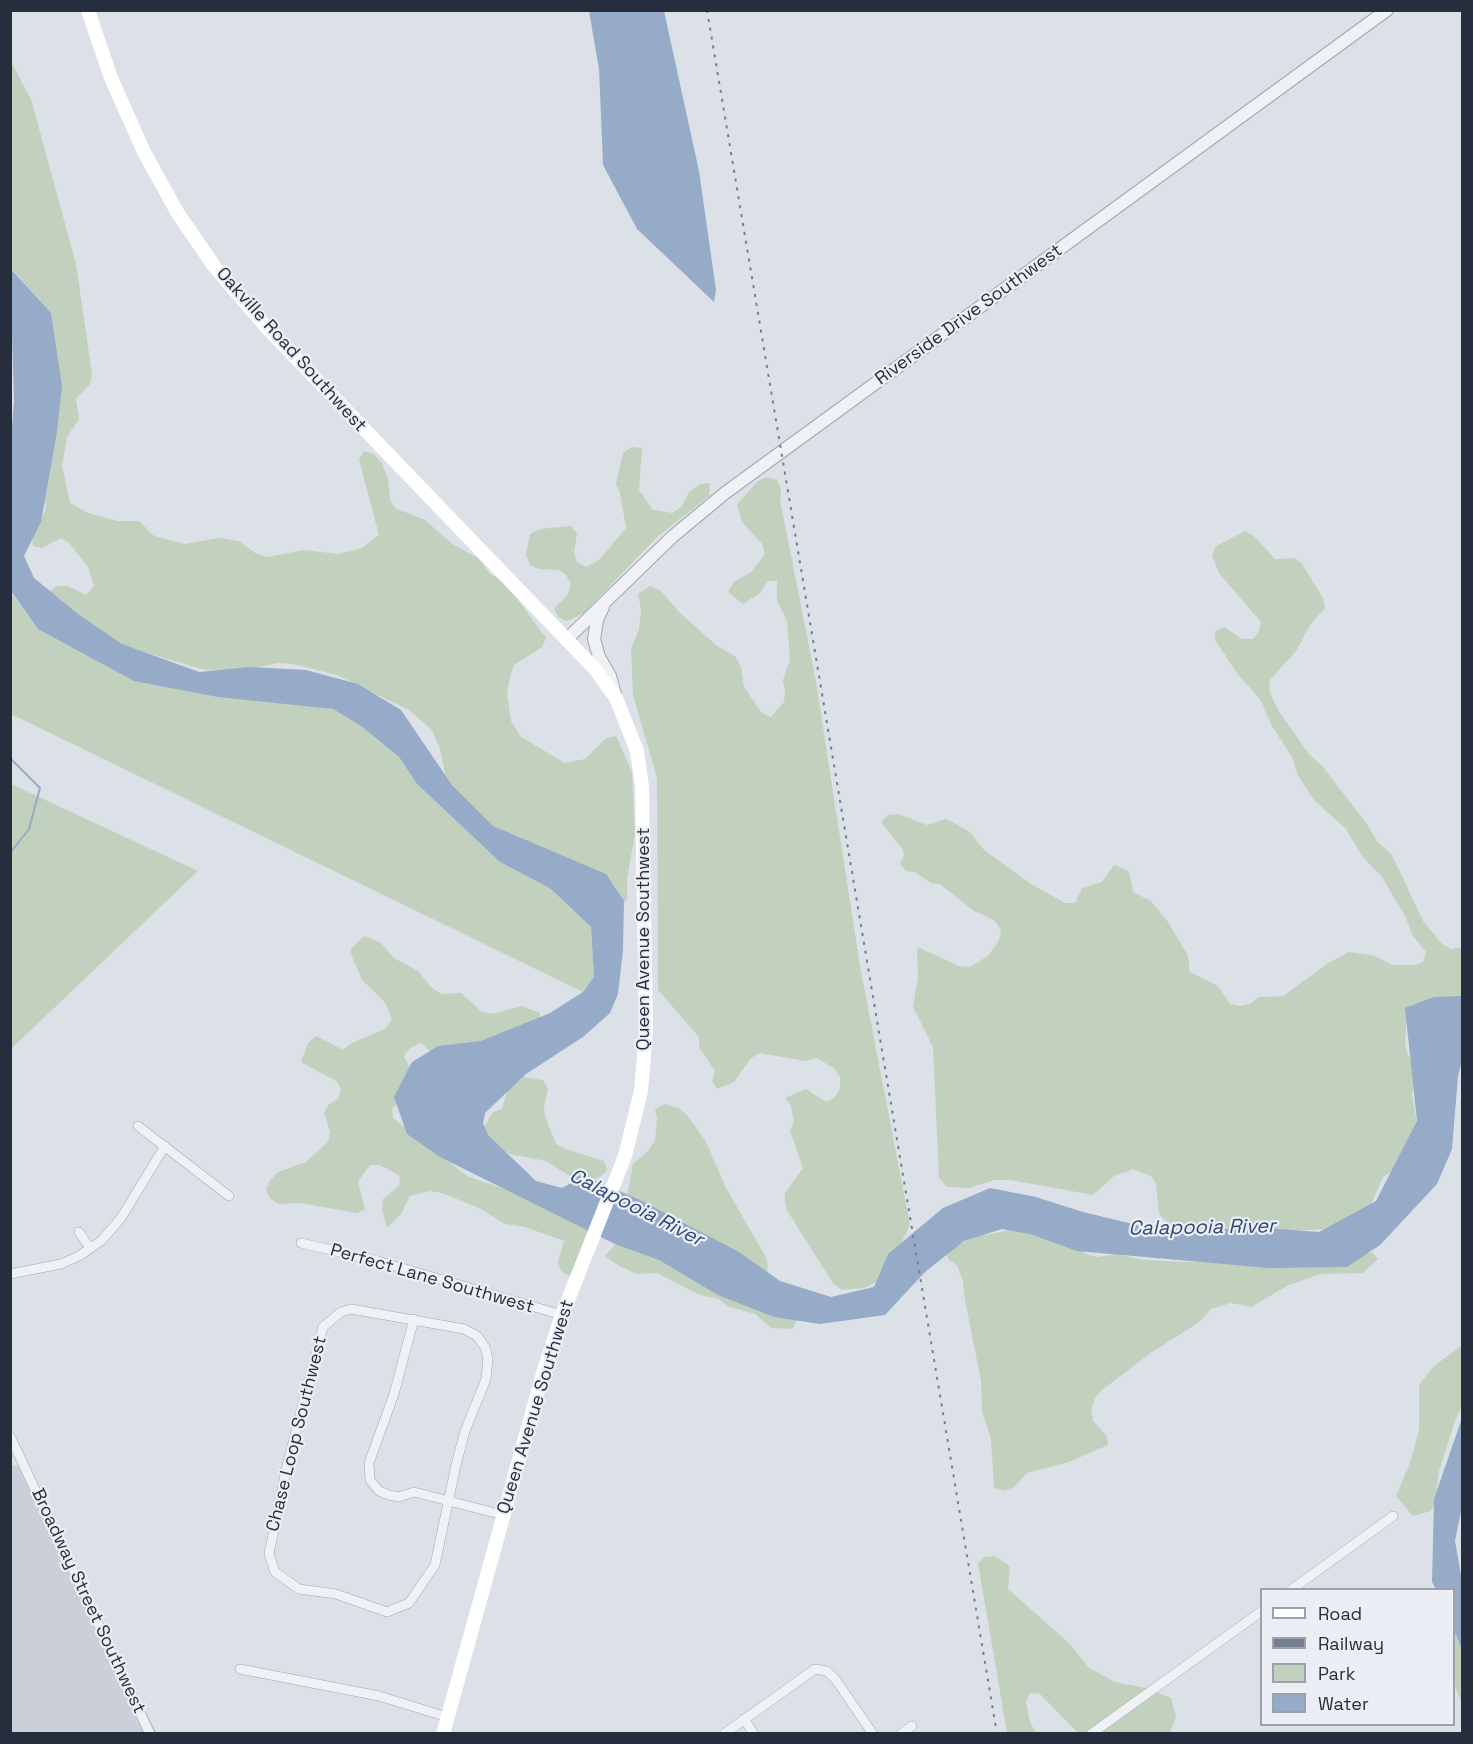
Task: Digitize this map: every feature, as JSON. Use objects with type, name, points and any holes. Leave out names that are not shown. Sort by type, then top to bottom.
[{"type":"main road","name":"Oakville Road Southwest","points":[[88,10],[111,78],[144,152],[177,212],[220,274],[267,328],[567,639]]},
{"type":"main road","name":"Queen Avenue Southwest","points":[[443,1734],[503,1515],[562,1316],[618,1173],[632,1129],[645,1061],[642,787],[637,751],[616,699],[601,676],[567,639]]},
{"type":"street","name":"Riverside Drive Southwest","points":[[567,639],[672,537],[727,491],[1387,10]]},
{"type":"street","points":[[605,602],[597,620],[594,639],[599,657],[610,676],[616,699]]},
{"type":"street","points":[[138,1126],[229,1196]]},
{"type":"street","points":[[10,1274],[61,1264],[101,1241],[121,1218],[165,1146]]},
{"type":"street","points":[[79,1232],[90,1248]]},
{"type":"street","name":"Perfect Lane Southwest","points":[[301,1243],[378,1260],[562,1316]]},
{"type":"street","name":"Chase Loop Southwest","points":[[351,1309],[414,1319],[464,1329],[477,1336],[485,1347],[488,1358],[486,1379],[465,1431],[435,1565],[410,1603],[387,1612],[336,1594],[299,1589],[275,1572],[269,1554],[274,1525],[323,1327],[341,1312],[351,1309]]},
{"type":"street","points":[[414,1319],[394,1394],[369,1463],[370,1480],[379,1491],[389,1495],[399,1497],[414,1492],[503,1515]]},
{"type":"street","name":"Broadway Street Southwest","points":[[10,1436],[150,1734]]},
{"type":"street","points":[[1294,1588],[1393,1516]]},
{"type":"street","points":[[1091,1734],[1260,1612]]},
{"type":"street","points":[[240,1669],[379,1696],[447,1717]]},
{"type":"street","points":[[724,1734],[815,1669],[827,1671],[849,1697],[873,1734]]},
{"type":"street","points":[[744,1719],[754,1734]]},
{"type":"street","points":[[901,1734],[912,1726]]},
{"type":"shaded area","points":[[18,1465],[157,1733],[11,1734],[10,1466]]},
{"type":"green space","points":[[10,60],[31,99],[76,264],[92,374],[90,384],[76,399],[79,419],[67,437],[62,465],[70,503],[88,513],[118,521],[139,521],[154,536],[185,544],[218,538],[239,541],[255,553],[267,557],[304,550],[339,554],[362,548],[379,535],[359,460],[364,451],[374,454],[382,463],[388,480],[390,500],[395,508],[425,520],[452,544],[478,558],[490,574],[505,582],[546,638],[542,647],[514,665],[511,674],[507,693],[511,721],[521,737],[565,763],[585,759],[606,738],[616,736],[632,772],[635,834],[627,879],[627,899],[621,907],[616,888],[603,873],[575,867],[489,824],[446,778],[440,749],[432,730],[409,710],[337,675],[293,664],[277,663],[248,670],[205,670],[120,645],[101,638],[49,591],[57,586],[68,586],[86,595],[94,586],[88,567],[69,543],[61,538],[42,548],[33,546],[32,536],[46,509],[43,489],[51,313],[11,268]]},
{"type":"green space","points":[[632,447],[642,448],[639,490],[653,510],[673,513],[681,507],[689,492],[700,484],[710,483],[709,496],[656,538],[584,613],[567,621],[558,617],[554,609],[568,594],[571,584],[566,575],[559,570],[539,569],[530,565],[526,555],[530,534],[540,529],[571,526],[577,534],[574,553],[577,562],[586,567],[599,560],[626,528],[620,493],[616,484],[623,453]]},
{"type":"green space","points":[[767,477],[777,480],[781,489],[780,500],[816,682],[860,966],[910,1225],[884,1278],[864,1288],[842,1290],[833,1283],[788,1212],[785,1203],[785,1193],[803,1168],[790,1131],[794,1121],[791,1106],[785,1098],[806,1089],[826,1102],[835,1097],[840,1088],[840,1077],[834,1068],[816,1058],[805,1061],[760,1053],[751,1058],[734,1082],[717,1089],[712,1081],[715,1071],[699,1047],[699,1037],[658,990],[657,778],[633,695],[631,648],[639,630],[641,609],[638,594],[650,586],[660,590],[679,612],[717,646],[735,656],[741,667],[744,687],[762,713],[771,717],[784,702],[783,680],[790,660],[787,621],[777,601],[777,581],[768,581],[760,593],[743,604],[728,592],[734,582],[751,572],[765,554],[762,544],[742,522],[737,504],[758,481]]},
{"type":"green space","points":[[1245,531],[1254,536],[1275,559],[1294,558],[1302,564],[1323,598],[1325,608],[1310,625],[1296,651],[1270,680],[1269,690],[1278,710],[1308,753],[1323,767],[1367,824],[1377,841],[1392,855],[1423,921],[1442,944],[1451,949],[1462,947],[1462,1000],[1433,999],[1413,1005],[1407,1012],[1405,1046],[1416,1074],[1412,1095],[1419,1134],[1391,1172],[1383,1177],[1371,1205],[1341,1229],[1183,1233],[1173,1229],[1159,1214],[1156,1184],[1151,1176],[1133,1169],[1114,1176],[1093,1195],[1011,1180],[995,1180],[969,1188],[947,1187],[939,1178],[933,1047],[913,1007],[918,977],[917,947],[959,966],[970,967],[988,956],[999,940],[1001,930],[994,920],[974,911],[940,884],[931,883],[915,872],[906,871],[900,864],[904,855],[903,850],[881,822],[888,815],[898,814],[927,825],[946,819],[970,832],[984,850],[1031,884],[1065,903],[1075,903],[1082,888],[1102,882],[1114,865],[1129,871],[1133,892],[1151,901],[1168,922],[1188,956],[1190,972],[1218,986],[1230,1004],[1241,1006],[1250,1004],[1259,997],[1283,996],[1330,962],[1349,952],[1375,956],[1392,965],[1414,965],[1423,962],[1426,952],[1413,936],[1405,916],[1382,877],[1362,856],[1346,829],[1314,800],[1298,775],[1292,757],[1272,726],[1260,699],[1239,676],[1215,640],[1215,631],[1224,627],[1242,639],[1253,639],[1259,631],[1261,622],[1219,573],[1212,555],[1216,546]]},
{"type":"green space","points":[[10,591],[38,629],[284,702],[333,709],[361,726],[399,757],[417,784],[500,862],[551,889],[591,927],[594,977],[583,992],[11,714]]},
{"type":"green space","points":[[11,784],[198,871],[11,1049]]},
{"type":"green space","points":[[364,936],[381,943],[394,958],[418,971],[431,987],[441,994],[461,993],[482,1012],[492,1014],[522,1006],[540,1013],[540,1022],[438,1059],[421,1043],[410,1048],[404,1056],[411,1070],[408,1097],[392,1108],[393,1118],[467,1176],[510,1191],[590,1231],[576,1268],[570,1276],[561,1271],[558,1262],[564,1241],[525,1227],[505,1224],[479,1208],[442,1193],[430,1191],[410,1196],[401,1214],[387,1228],[382,1209],[383,1199],[399,1186],[400,1176],[380,1165],[370,1165],[358,1181],[365,1210],[356,1213],[301,1203],[278,1204],[270,1198],[266,1189],[270,1180],[278,1172],[306,1162],[328,1142],[330,1132],[324,1113],[329,1104],[338,1099],[341,1090],[338,1082],[301,1062],[308,1043],[316,1036],[343,1050],[350,1044],[385,1029],[392,1020],[385,1002],[362,980],[350,950]]},
{"type":"green space","points":[[523,1077],[543,1080],[548,1089],[544,1107],[545,1116],[556,1144],[604,1161],[607,1170],[599,1178],[579,1182],[546,1161],[510,1154],[493,1145],[482,1130],[493,1112],[502,1109],[508,1088]]},
{"type":"green space","points":[[665,1104],[678,1108],[686,1114],[705,1140],[726,1188],[767,1259],[768,1278],[797,1320],[793,1329],[771,1328],[755,1314],[727,1306],[719,1299],[700,1295],[657,1273],[637,1274],[619,1266],[605,1256],[619,1240],[633,1164],[648,1151],[655,1140],[657,1118],[655,1109]]},
{"type":"green space","points":[[1015,1229],[1073,1245],[1088,1255],[1098,1257],[1116,1254],[1145,1260],[1189,1262],[1345,1260],[1372,1252],[1378,1259],[1363,1273],[1320,1274],[1287,1286],[1251,1307],[1231,1303],[1211,1309],[1198,1323],[1152,1352],[1102,1390],[1095,1398],[1091,1410],[1093,1421],[1106,1435],[1108,1445],[1069,1462],[1027,1473],[1014,1487],[1004,1491],[994,1488],[991,1439],[982,1412],[981,1381],[963,1281],[957,1265],[949,1260],[944,1251],[975,1237]]},
{"type":"green space","points":[[1462,1345],[1462,1407],[1456,1418],[1439,1471],[1435,1502],[1431,1511],[1413,1516],[1396,1496],[1410,1463],[1419,1430],[1419,1385],[1433,1367]]},
{"type":"green space","points":[[994,1556],[1010,1566],[1008,1589],[1070,1644],[1089,1668],[1115,1682],[1146,1688],[1171,1698],[1176,1717],[1170,1733],[1078,1733],[1040,1694],[1030,1693],[1026,1702],[1030,1722],[1036,1733],[1007,1733],[978,1563],[984,1557]]},
{"type":"green space","points":[[1455,1632],[1462,1650],[1462,1704],[1455,1686]]},
{"type":"water","points":[[589,11],[664,11],[699,171],[716,290],[714,302],[637,229],[603,165],[599,69]]},
{"type":"water","name":"Calapooia River","points":[[10,268],[51,313],[62,386],[57,432],[41,522],[24,556],[34,578],[78,614],[122,644],[199,672],[250,667],[306,670],[358,684],[401,710],[452,785],[493,826],[606,874],[624,901],[623,950],[618,994],[610,1013],[583,1037],[526,1074],[485,1113],[483,1123],[488,1135],[536,1181],[562,1188],[575,1181],[570,1173],[596,1181],[640,1200],[739,1252],[780,1281],[831,1297],[874,1287],[888,1254],[943,1208],[990,1188],[1036,1197],[1083,1212],[1162,1231],[1266,1228],[1319,1232],[1376,1201],[1417,1121],[1405,1008],[1434,997],[1462,996],[1462,1061],[1458,1076],[1452,1149],[1437,1184],[1380,1245],[1347,1267],[1269,1268],[1077,1251],[1030,1234],[1002,1229],[964,1241],[925,1272],[885,1315],[820,1324],[774,1317],[718,1295],[659,1260],[615,1244],[440,1157],[407,1134],[394,1097],[412,1062],[438,1046],[481,1041],[550,1013],[583,992],[594,977],[591,927],[551,889],[500,862],[417,784],[399,757],[361,726],[333,709],[218,697],[134,681],[38,629],[11,591],[10,454],[14,401]]},
{"type":"water","points":[[1462,1418],[1462,1506],[1455,1541],[1462,1581],[1462,1650],[1455,1632],[1455,1588],[1435,1588],[1432,1582],[1434,1499]]},
{"type":"waterway","points":[[10,758],[40,788],[29,829],[10,853]]},
{"type":"railway","points":[[707,10],[997,1734]]}]
